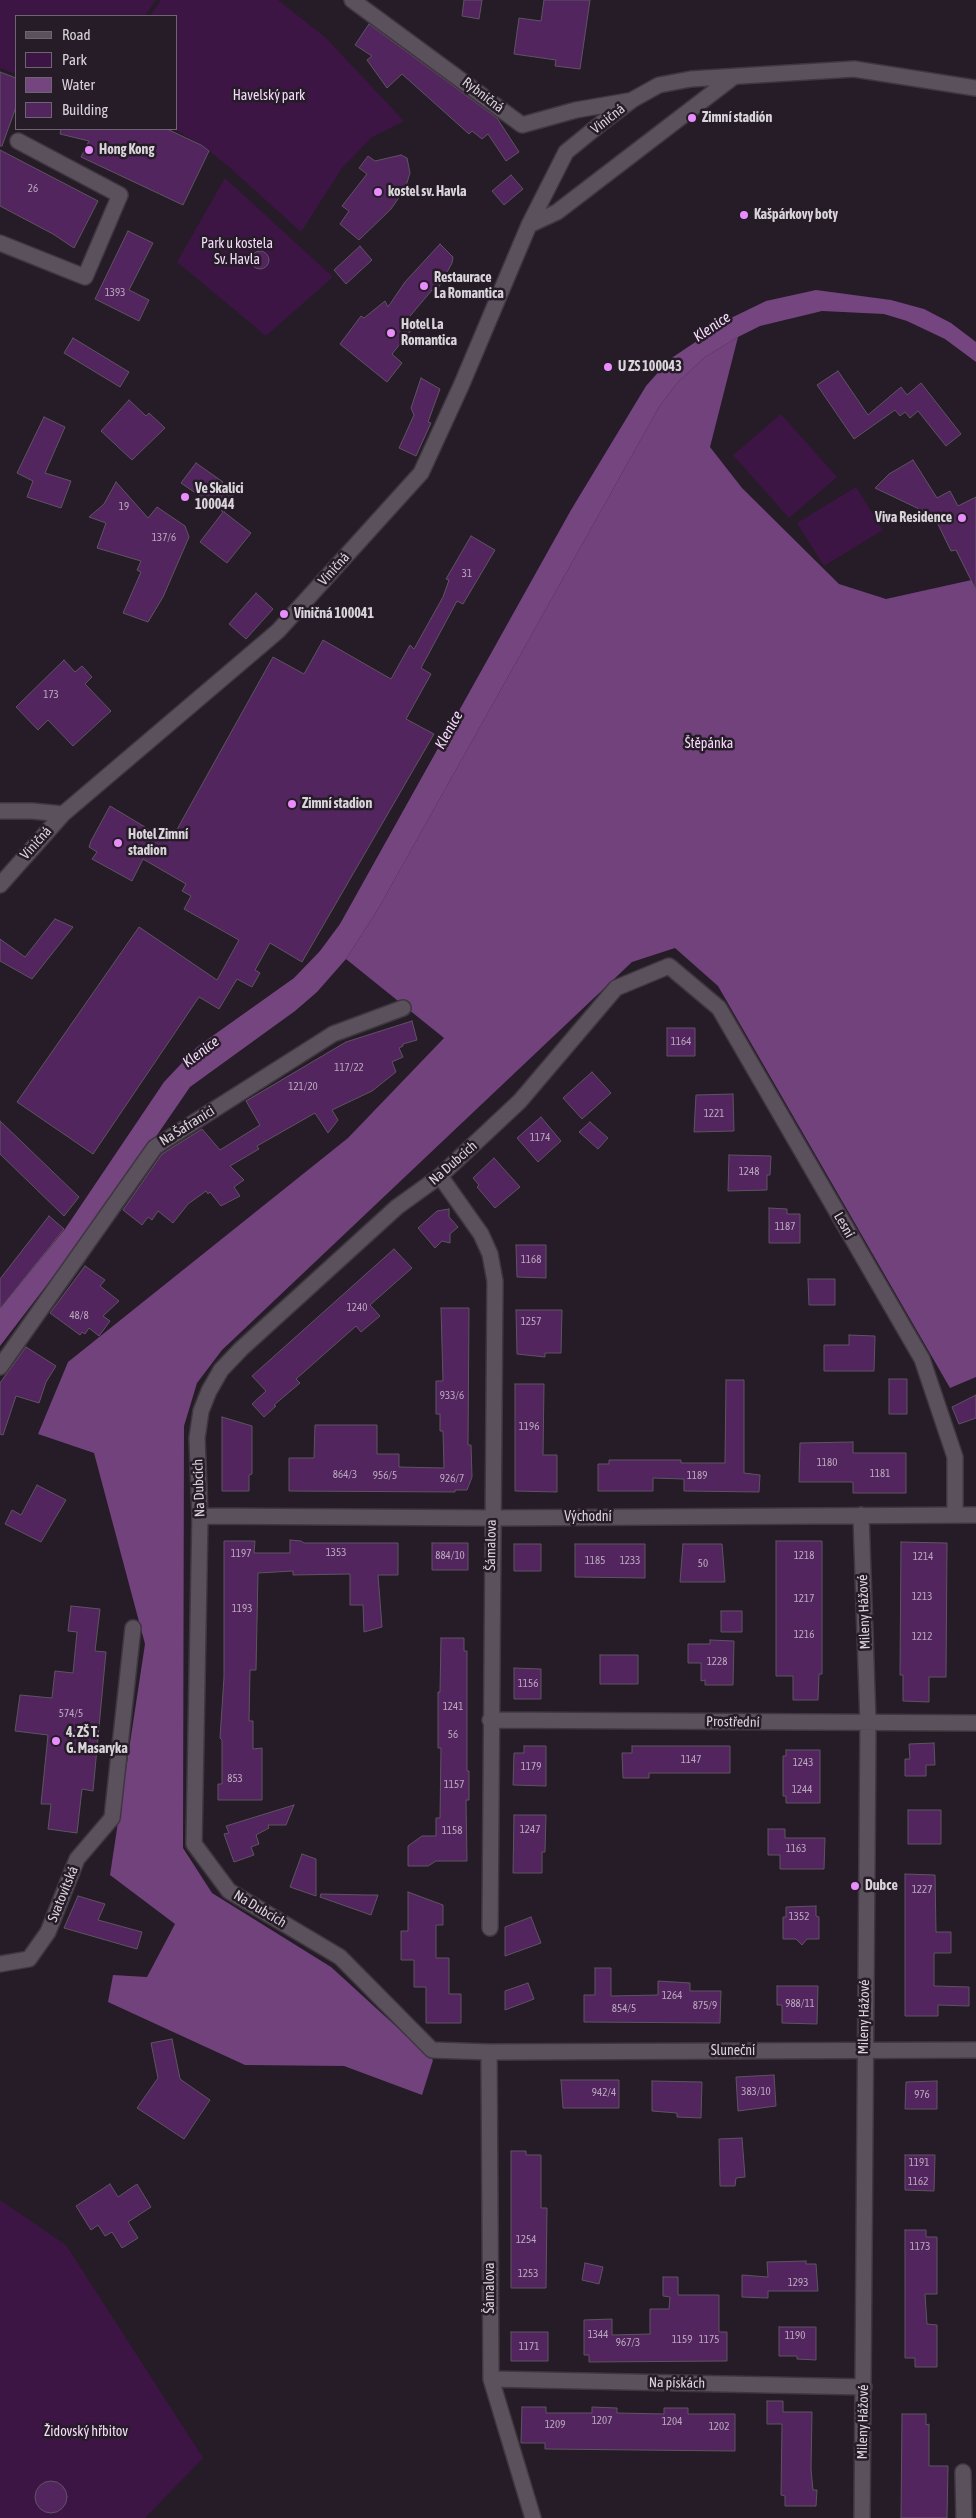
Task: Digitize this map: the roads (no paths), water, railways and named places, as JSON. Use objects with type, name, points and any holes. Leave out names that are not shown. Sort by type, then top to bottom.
[{"type":"street","name":"Rybničná","points":[[352,0],[522,125],[576,110],[632,100]]},
{"type":"street","name":"Viničná","points":[[0,885],[63,814],[278,631],[421,473],[461,386],[529,225],[566,152],[632,100],[659,85],[691,80],[732,78],[793,71],[854,69],[976,88]]},
{"type":"street","points":[[529,225],[557,212],[732,78]]},
{"type":"street","points":[[0,243],[85,277],[120,195],[18,141]]},
{"type":"street","points":[[0,811],[32,811],[63,814]]},
{"type":"street","name":"Na Dubcích","points":[[489,2052],[432,2050],[340,1957],[229,1891],[194,1844],[200,1516],[197,1438],[201,1411],[221,1370],[241,1349],[397,1207],[440,1176],[520,1101],[616,988],[669,966]]},
{"type":"street","name":"Lesní","points":[[669,966],[719,1008],[922,1359],[955,1457],[955,1515]]},
{"type":"street","name":"Na Šafranici","points":[[0,1367],[154,1147],[334,1034],[403,1008]]},
{"type":"street","name":"Šámalova","points":[[440,1176],[481,1234],[490,1254],[495,1281],[490,1720],[490,1928]]},
{"type":"street","name":"Mileny Hážové","points":[[861,1515],[868,1724],[864,2050],[862,2518]]},
{"type":"street","name":"Východní","points":[[200,1516],[492,1518],[976,1515]]},
{"type":"street","name":"Svatovítská","points":[[0,1964],[29,1959],[48,1932],[78,1859],[112,1818],[133,1628]]},
{"type":"street","name":"Prostřední","points":[[490,1720],[868,1724],[976,1723]]},
{"type":"street","name":"Sluneční","points":[[489,2052],[976,2050]]},
{"type":"street","name":"Šámalova","points":[[489,2052],[491,2379],[533,2518]]},
{"type":"street","name":"Na pískách","points":[[491,2379],[864,2388]]},
{"type":"street","points":[[963,2472],[964,2518]]},
{"type":"water","name":"Klenice","points":[[816,290],[891,300],[924,309],[951,323],[976,342],[976,362],[945,339],[907,321],[884,314],[822,311],[760,326],[705,357],[677,383],[659,407],[378,909],[346,959],[317,992],[295,1011],[190,1087],[118,1192],[0,1346],[0,1309],[65,1229],[164,1082],[197,1047],[294,978],[320,951],[340,924],[571,510],[646,386],[670,359],[733,317],[766,301]]},
{"type":"place","name":"Zimní stadión","points":[[692,118]]},
{"type":"place","name":"Hong Kong","points":[[89,150]]},
{"type":"place","name":"kostel sv. Havla","points":[[378,192]]},
{"type":"place","name":"Kašpárkovy boty","points":[[744,215]]},
{"type":"place","name":"Restaurace La Romantica","points":[[424,286]]},
{"type":"place","name":"Hotel La Romantica","points":[[391,333]]},
{"type":"place","name":"U ZS 100043","points":[[608,367]]},
{"type":"place","name":"Ve Skalici 100044","points":[[185,497]]},
{"type":"place","name":"Viva Residence","points":[[962,518]]},
{"type":"place","name":"Viničná 100041","points":[[284,614]]},
{"type":"place","name":"Zimní stadion","points":[[292,804]]},
{"type":"place","name":"Hotel Zimní stadion","points":[[118,843]]},
{"type":"place","name":"4. ZŠ T. G. Masaryka","points":[[56,1741]]},
{"type":"place","name":"Dubce","points":[[855,1886]]},
{"type":"park label","name":"Havelský park","points":[[269,96]]},
{"type":"park label","name":"Park u kostela Sv. Havla","points":[[237,252]]},
{"type":"park label","name":"Štěpánka","points":[[709,744]]},
{"type":"park label","name":"Židovský hřbitov","points":[[86,2432]]}]
